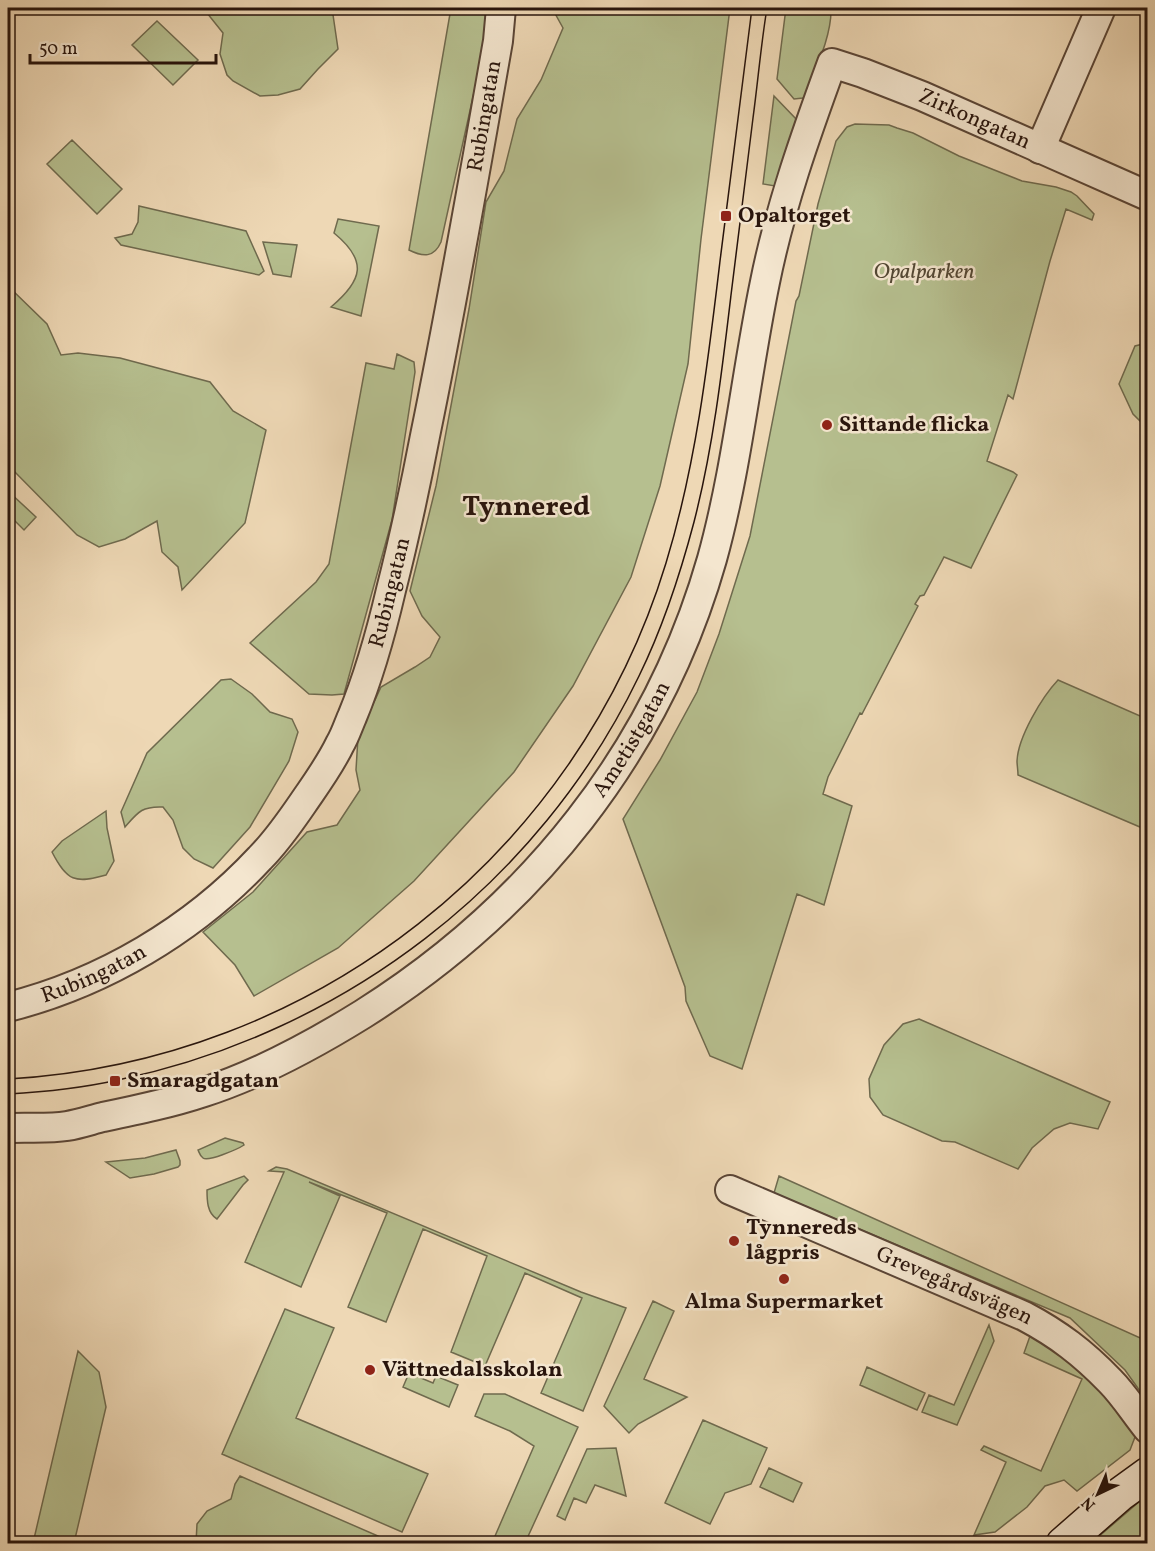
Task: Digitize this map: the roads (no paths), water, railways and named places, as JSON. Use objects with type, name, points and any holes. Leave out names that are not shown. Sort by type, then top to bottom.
[{"type":"street","name":"Rubingatan","points":[[8,1007],[66,989],[98,975],[155,945],[208,906],[234,884],[268,849],[316,785],[340,744],[363,689],[381,632],[407,526],[447,332],[496,53],[501,8]]},
{"type":"street","name":"Zirkongatan","points":[[832,63],[922,96],[1040,149],[1101,8]]},
{"type":"street","name":"Ametistgatan","points":[[8,1128],[65,1126],[142,1109],[204,1092],[268,1066],[309,1046],[421,975],[456,947],[522,887],[580,820],[607,783],[652,706],[680,646],[711,562],[732,473],[769,265],[790,187],[832,63]]},
{"type":"street","points":[[1040,149],[1148,196]]},
{"type":"street","name":"Grevegårdsvägen","points":[[730,1190],[1024,1316],[1049,1330],[1077,1350],[1112,1382],[1148,1429]]},
{"type":"street","points":[[1063,1544],[1119,1495],[1148,1474]]},
{"type":"tram line","points":[[8,1079],[120,1064],[227,1032],[327,985],[418,924],[499,850],[569,764],[625,668],[666,563],[685,489],[706,375],[752,8]]},
{"type":"tram line","points":[[8,1094],[104,1083],[201,1058],[280,1026],[355,986],[425,938],[490,883],[547,820],[597,751],[639,676],[656,639],[683,562],[701,494],[720,381],[767,8]]},
{"type":"place","name":"Opaltorget","points":[[726,216]]},
{"type":"place","name":"Sittande flicka","points":[[827,425]]},
{"type":"place","name":"Smaragdgatan","points":[[115,1081]]},
{"type":"place","name":"Tynnereds lågpris","points":[[734,1241]]},
{"type":"place","name":"Alma Supermarket","points":[[784,1279]]},
{"type":"place","name":"Vättnedalsskolan","points":[[370,1370]]},
{"type":"district","name":"Tynnered","points":[[526,507]]},
{"type":"park label","name":"Opalparken","points":[[924,272]]}]
